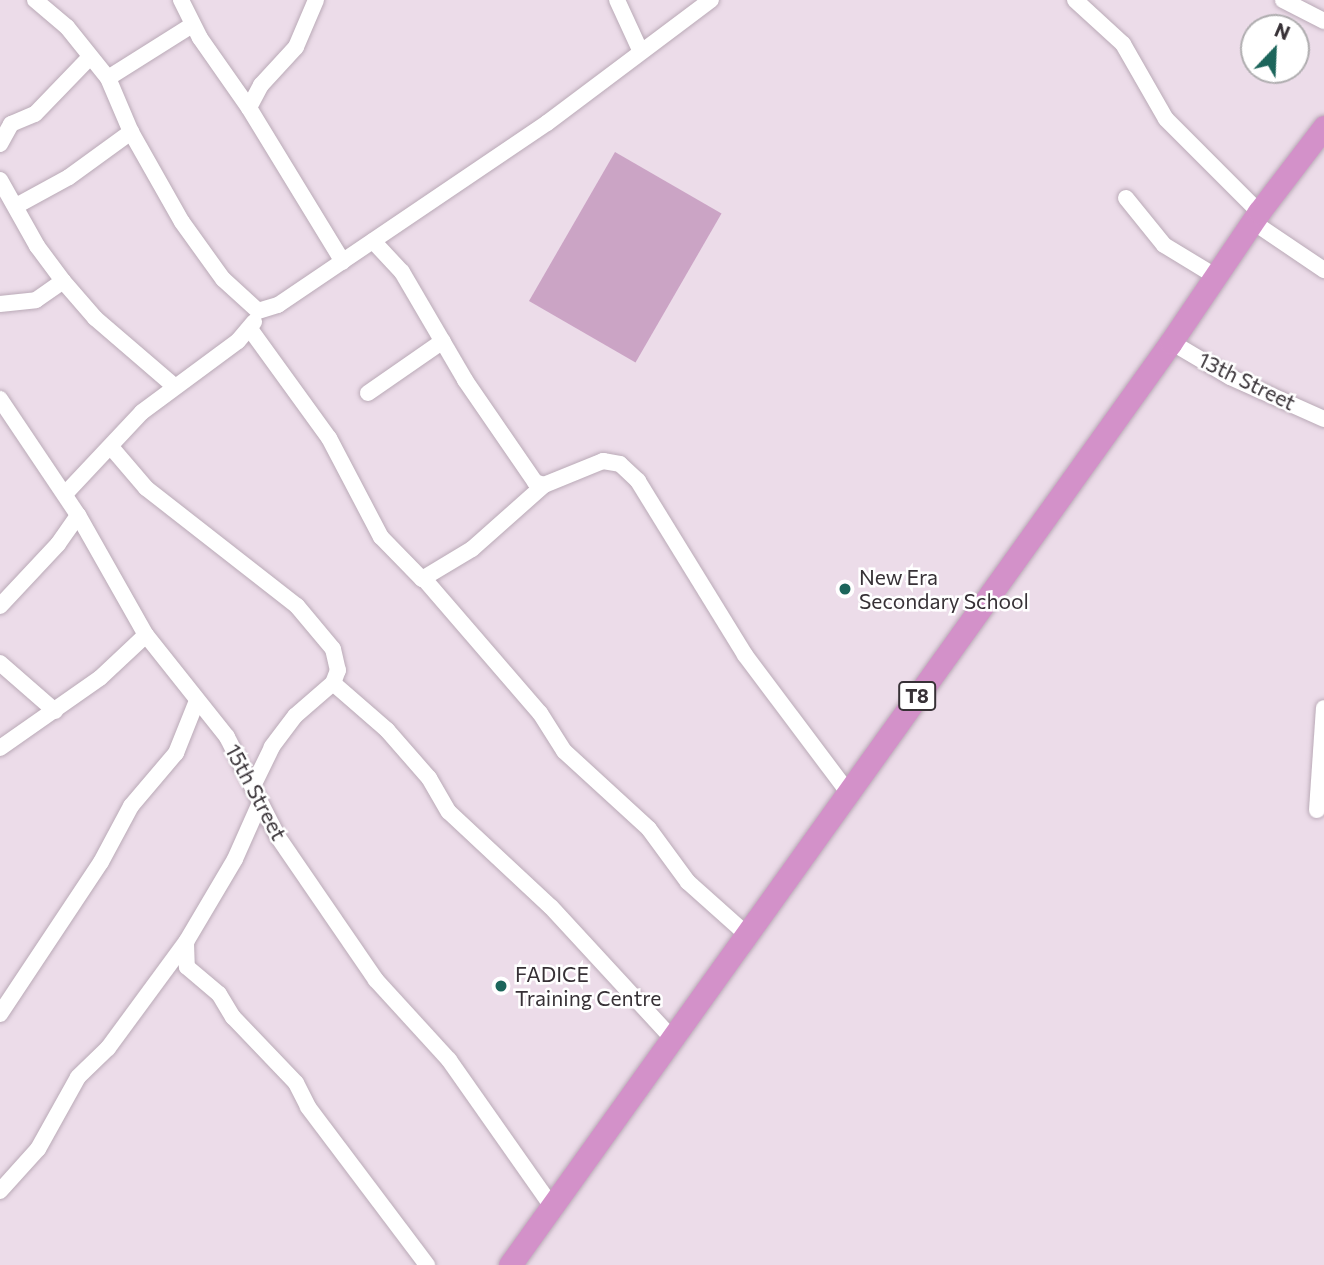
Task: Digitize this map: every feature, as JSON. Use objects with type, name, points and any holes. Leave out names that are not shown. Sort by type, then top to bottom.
[{"type":"highway","name":"T8","points":[[510,1265],[553,1208],[745,933],[1171,342],[1256,217],[1324,127]]},
{"type":"street","points":[[35,0],[59,19],[108,78],[131,132],[182,222],[223,279],[258,311]]},
{"type":"street","points":[[181,0],[192,25],[249,108],[343,262]]},
{"type":"street","points":[[249,108],[261,85],[296,47],[316,0]]},
{"type":"street","points":[[617,0],[640,50]]},
{"type":"street","points":[[65,494],[173,385],[250,329],[258,311],[278,304],[343,262],[547,123],[640,50],[711,0]]},
{"type":"street","points":[[1074,0],[1123,44],[1166,119],[1256,217],[1324,270]]},
{"type":"street","points":[[1283,0],[1324,21]]},
{"type":"street","points":[[108,78],[192,25]]},
{"type":"street","points":[[0,144],[11,124],[35,114],[90,57]]},
{"type":"street","points":[[16,206],[69,177],[131,132]]},
{"type":"street","points":[[0,180],[37,246],[95,318],[173,385]]},
{"type":"street","points":[[1126,198],[1164,245],[1215,276]]},
{"type":"street","points":[[373,241],[402,272],[527,473],[544,485]]},
{"type":"street","points":[[0,304],[36,299],[64,281]]},
{"type":"street","points":[[250,329],[329,438],[381,537],[425,580],[540,713],[564,751],[649,828],[688,882],[745,933]]},
{"type":"street","points":[[368,393],[443,341]]},
{"type":"street","name":"13th Street","points":[[1171,342],[1230,377],[1324,419]]},
{"type":"street","name":"15th Street","points":[[0,399],[78,514],[146,635],[197,703],[227,737],[253,786],[259,805],[376,980],[449,1060],[553,1208]]},
{"type":"street","points":[[111,447],[146,488],[256,571],[318,627],[338,663],[333,683],[295,716],[272,747],[253,786]]},
{"type":"street","points":[[425,580],[472,550],[544,485],[603,461],[632,473],[752,665],[848,792]]},
{"type":"street","points":[[0,606],[58,544],[78,514]]},
{"type":"street","points":[[0,748],[55,711],[146,635]]},
{"type":"street","points":[[0,663],[55,711]]},
{"type":"street","points":[[333,683],[387,730],[429,778],[449,812],[551,907],[672,1038]]},
{"type":"street","points":[[0,1014],[101,862],[131,806],[176,753],[197,703]]},
{"type":"street","points":[[1317,810],[1324,708]]},
{"type":"street","points":[[0,1192],[38,1149],[78,1077],[108,1048],[186,942],[235,859],[259,805]]},
{"type":"street","points":[[186,942],[187,967],[219,994],[233,1017],[296,1083],[308,1107],[428,1265]]},
{"type":"shaded area","points":[[615,152],[722,214],[636,362],[529,301]]},
{"type":"place","name":"New Era Secondary School","points":[[845,589]]},
{"type":"place","name":"FADICE Training Centre","points":[[501,986]]}]
